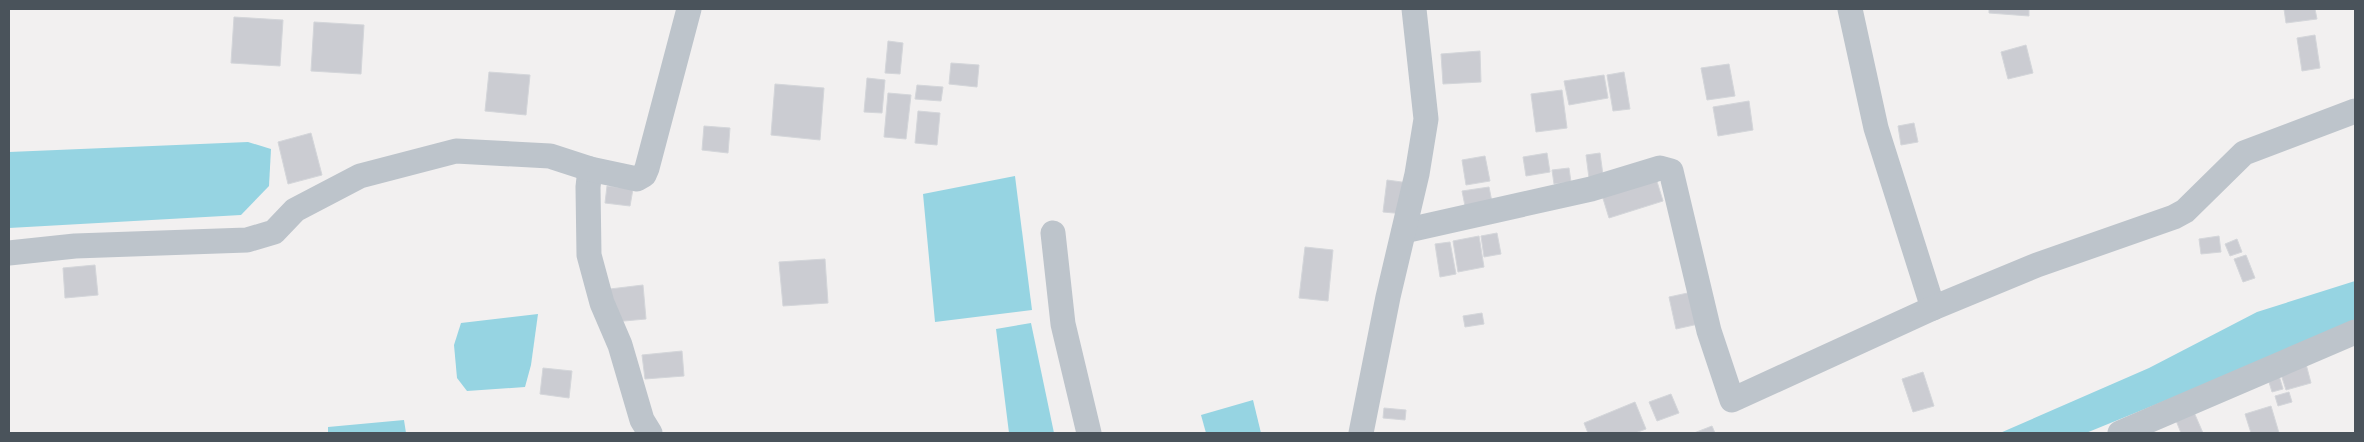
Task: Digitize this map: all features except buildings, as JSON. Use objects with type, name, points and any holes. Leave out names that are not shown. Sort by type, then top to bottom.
[{"type":"street","points":[[9,253],[75,246],[247,240],[274,232],[295,210],[360,176],[456,151],[550,156],[590,169],[636,179],[644,175],[689,9]]},
{"type":"street","points":[[1361,433],[1388,297],[1418,174],[1426,119],[1414,9]]},
{"type":"street","points":[[1850,9],[1876,128],[1932,308]]},
{"type":"street","points":[[1404,231],[1591,189],[1660,168],[1671,171],[1709,331],[1732,400],[1932,308],[2037,264],[2174,217],[2185,211],[2244,153],[2355,111]]},
{"type":"street","points":[[590,169],[588,187],[589,255],[602,303],[620,345],[642,420],[650,433]]},
{"type":"street","points":[[1053,233],[1063,324],[1089,433]]},
{"type":"street","points":[[2120,433],[2355,332]]},
{"type":"water","points":[[248,142],[271,149],[269,186],[241,215],[9,228],[9,152]]},
{"type":"water","points":[[1015,176],[1032,310],[935,322],[923,194]]},
{"type":"water","points":[[2355,281],[2355,323],[2086,433],[2000,433],[2149,368],[2257,312]]},
{"type":"water","points":[[538,314],[531,365],[525,387],[467,391],[457,378],[454,345],[461,323]]},
{"type":"water","points":[[1031,323],[1054,433],[1009,433],[996,329]]},
{"type":"water","points":[[1253,400],[1261,433],[1206,433],[1201,415]]},
{"type":"water","points":[[404,420],[406,433],[328,433],[328,427]]}]
